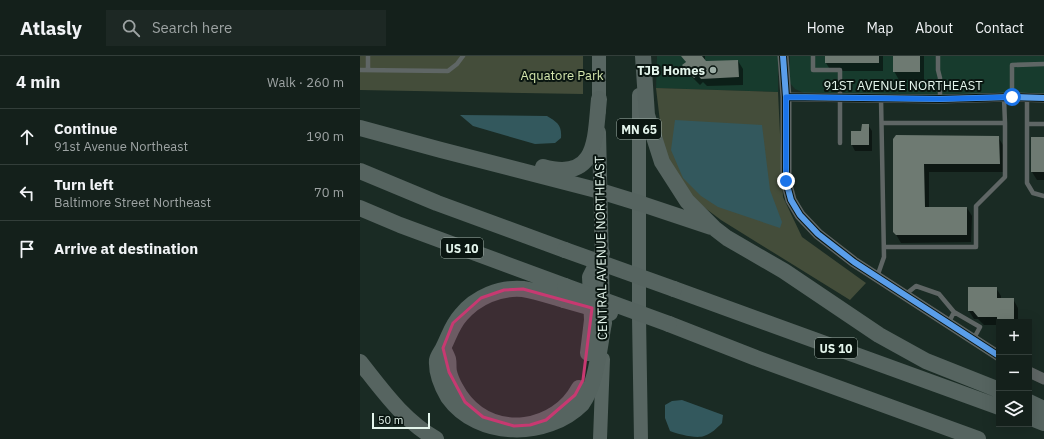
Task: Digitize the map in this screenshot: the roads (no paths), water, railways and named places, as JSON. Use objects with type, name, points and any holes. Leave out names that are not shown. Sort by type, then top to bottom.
[{"type":"highway","name":"CENTRAL AVENUE NORTHEAST","points":[[599,56],[600,191],[604,322],[600,439]]},
{"type":"highway","name":"MN 65","points":[[638,56],[641,439]]},
{"type":"highway","points":[[643,56],[647,115],[662,162],[687,201],[714,228],[729,239],[784,271],[878,336],[926,361],[996,389]]},
{"type":"highway","points":[[360,119],[551,169],[567,171],[579,166],[589,158],[594,144],[599,99]]},
{"type":"highway","points":[[360,128],[600,191],[714,228]]},
{"type":"highway","name":"US 10","points":[[360,171],[437,203],[996,406]]},
{"type":"highway","name":"US 10","points":[[360,208],[400,226],[564,293],[756,358],[978,439]]},
{"type":"highway","points":[[444,348],[448,359],[449,372],[454,386],[465,402],[483,417],[499,424],[514,426],[530,425],[546,420],[562,409],[575,395],[583,380],[592,320],[590,277],[602,253]]},
{"type":"highway","points":[[564,293],[523,289],[504,290],[481,298],[465,310],[453,323],[444,348],[437,358],[437,373],[446,394],[463,417],[494,434],[515,437],[526,437],[556,427],[570,417],[583,403],[592,384],[604,322]]},
{"type":"highway","points":[[360,362],[390,402],[422,431],[436,439]]},
{"type":"highway","points":[[1032,403],[1044,409]]},
{"type":"highway","points":[[1032,419],[1044,423]]},
{"type":"street","points":[[784,56],[786,97],[786,181],[791,200],[800,215],[818,234],[854,262],[997,355]]},
{"type":"street","name":"91ST AVENUE NORTHEAST","points":[[786,97],[940,99],[1008,97],[1044,98]]},
{"type":"street","points":[[1032,373],[1044,379]]},
{"type":"lane","points":[[368,56],[368,70]]},
{"type":"lane","points":[[360,70],[448,71],[457,64],[463,56]]},
{"type":"lane","points":[[813,56],[813,70],[840,70],[840,142]]},
{"type":"lane","points":[[938,56],[940,99]]},
{"type":"lane","points":[[884,246],[976,247],[976,206],[1005,177],[1005,123],[1012,65],[1044,64]]},
{"type":"lane","points":[[1027,97],[1027,183],[1033,193],[1044,196]]},
{"type":"lane","points":[[877,277],[884,257],[881,98]]},
{"type":"lane","points":[[882,123],[1005,123]]},
{"type":"lane","points":[[1027,124],[1044,124]]},
{"type":"lane","points":[[905,295],[916,286],[938,294],[954,312],[980,327],[973,340]]},
{"type":"lane","points":[[948,324],[954,312]]},
{"type":"water","points":[[460,115],[547,116],[554,120],[560,127],[561,138],[555,143],[535,144],[473,126]]},
{"type":"water","points":[[675,120],[762,125],[770,190],[782,222],[780,228],[718,207],[701,196],[683,178],[671,150]]},
{"type":"water","points":[[682,400],[723,415],[722,423],[707,435],[701,437],[687,436],[670,431],[665,418],[665,405],[672,401]]},
{"type":"place","name":"TJB Homes","points":[[713,70]]},
{"type":"park label","name":"Aquatore Park","points":[[562,75]]}]
